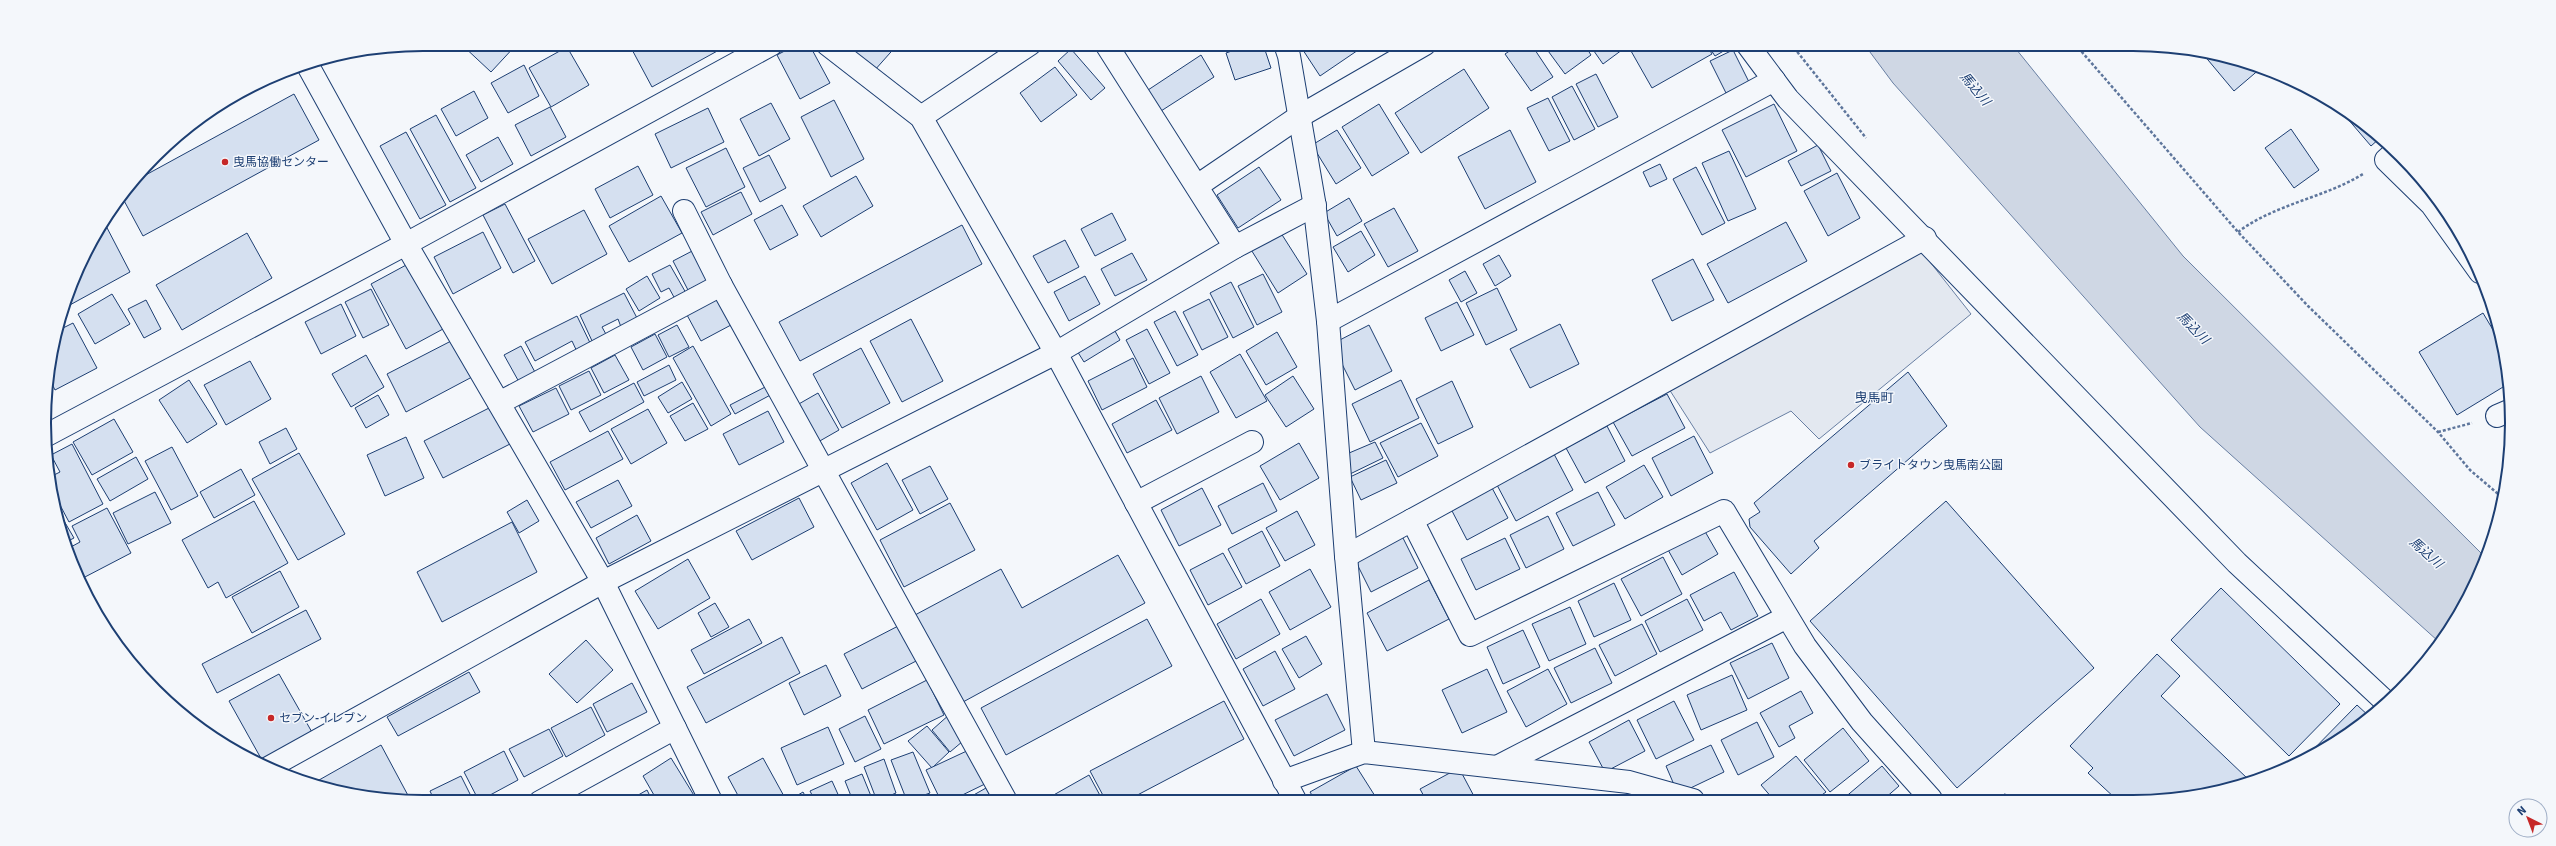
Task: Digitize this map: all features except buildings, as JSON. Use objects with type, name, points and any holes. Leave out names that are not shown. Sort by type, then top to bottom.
[{"type":"street","points":[[51,433],[406,244],[759,51]]},
{"type":"street","points":[[836,51],[921,117],[1056,353],[1292,795]]},
{"type":"street","points":[[921,117],[1020,51]]},
{"type":"street","points":[[1110,51],[1235,247]]},
{"type":"street","points":[[1287,51],[1315,205],[1328,321],[1346,556],[1364,752]]},
{"type":"street","points":[[1197,186],[1300,116],[1413,51]]},
{"type":"street","points":[[1752,51],[1788,99],[1925,238],[2237,563],[2382,699]]},
{"type":"street","points":[[310,69],[406,244],[603,582],[708,795]]},
{"type":"street","points":[[1328,321],[1774,80]]},
{"type":"street","points":[[2392,156],[2432,205],[2455,238]]},
{"type":"street","points":[[275,764],[603,582],[1056,353],[1235,247],[1315,205]]},
{"type":"street","points":[[684,210],[721,285],[1003,795]]},
{"type":"street","points":[[1346,556],[1925,238]]},
{"type":"street","points":[[499,403],[721,285]]},
{"type":"street","points":[[1136,503],[1252,442]]},
{"type":"street","points":[[1412,520],[1470,635],[1724,511],[1805,646],[1862,722],[1927,795]]},
{"type":"street","points":[[1497,767],[1787,617]]},
{"type":"street","points":[[553,795],[675,728]]},
{"type":"street","points":[[1284,781],[1364,752],[1630,782],[1676,795]]},
{"type":"path","points":[[2081,51],[2238,232],[2308,306],[2438,432],[2470,470],[2498,494]]},
{"type":"path","points":[[2238,232],[2253,221],[2346,184],[2391,155]]},
{"type":"path","points":[[2438,432],[2504,413]]},
{"type":"shaded area","points":[[1919,248],[1971,314],[1819,439],[1791,411],[1710,453],[1669,389]]},
{"type":"water","name":"馬込川","points":[[1869,51],[2018,51],[2183,256],[2481,553],[2467,588],[2436,639],[2200,427],[1893,83]]},
{"type":"place","name":"曳馬協働センター","points":[[225,162]]},
{"type":"place","name":"ブライトタウン曳馬南公園","points":[[1851,465]]},
{"type":"place","name":"セブン-イレブン","points":[[271,718]]},
{"type":"district","name":"曳馬町","points":[[1874,398]]}]
